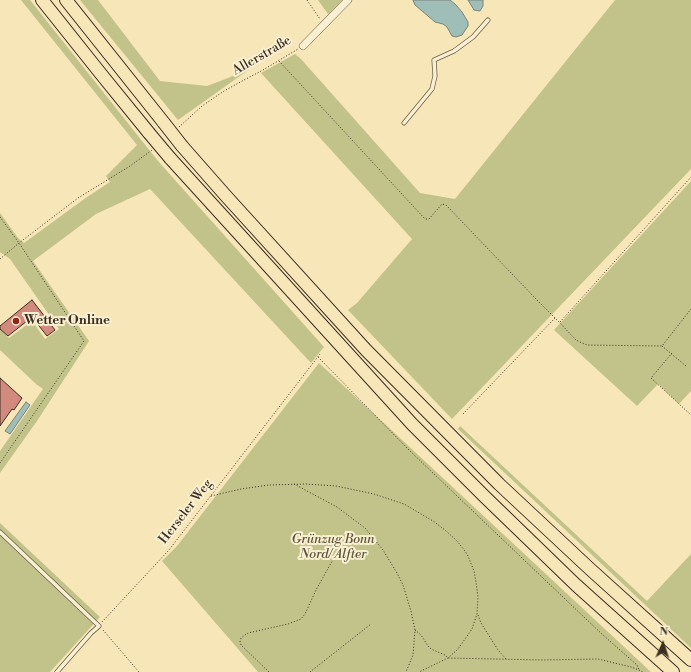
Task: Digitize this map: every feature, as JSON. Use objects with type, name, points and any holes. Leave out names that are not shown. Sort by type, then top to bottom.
[{"type":"highway","points":[[42,0],[170,158],[412,424],[566,575],[673,672]]},
{"type":"highway","points":[[66,0],[182,146],[366,350],[499,484],[691,660]]},
{"type":"street","name":"Allerstraße","points":[[303,46],[348,0]]},
{"type":"lane","points":[[404,123],[432,89],[435,76],[434,60],[454,51],[473,37],[488,20]]},
{"type":"lane","points":[[0,532],[99,626],[57,672]]},
{"type":"path","points":[[307,0],[325,23]]},
{"type":"path","name":"Allerstraße","points":[[181,125],[202,106],[224,91],[264,70],[303,46]]},
{"type":"path","points":[[279,61],[426,219],[429,219],[442,204],[446,205],[576,340],[582,344],[588,345],[662,346],[686,366]]},
{"type":"path","points":[[0,259],[78,198],[130,166],[150,151]]},
{"type":"path","points":[[559,322],[691,177]]},
{"type":"path","points":[[0,217],[84,341],[0,462]]},
{"type":"path","points":[[662,346],[691,309]]},
{"type":"path","points":[[463,414],[555,318]]},
{"type":"path","points":[[672,353],[652,378],[691,415]]},
{"type":"path","name":"Herseler Weg","points":[[99,626],[169,550],[320,354]]},
{"type":"path","points":[[318,357],[411,452],[604,636],[637,665],[639,670]]},
{"type":"path","points":[[211,496],[255,486],[279,484],[336,486],[374,494],[404,504],[433,521],[457,541],[468,556],[474,571],[476,582],[477,614],[472,629],[458,649],[448,658],[419,672]]},
{"type":"path","points":[[293,484],[337,507],[365,528],[383,550],[397,573],[403,585],[415,630],[413,655],[406,672]]},
{"type":"path","points":[[269,672],[240,645],[241,638],[248,633],[288,624],[301,619],[331,563],[339,552],[355,546]]},
{"type":"path","points":[[477,614],[498,650],[506,659]]},
{"type":"path","points":[[310,672],[371,624]]},
{"type":"path","points":[[99,626],[139,672]]},
{"type":"path","points":[[415,630],[421,635],[431,649],[445,655],[448,658],[598,659],[631,667],[643,672]]},
{"type":"green space","points":[[21,0],[30,0],[158,161],[324,347],[311,363],[150,189],[96,214],[33,261],[89,341],[37,421],[0,473],[0,451],[43,389],[0,350],[0,329],[9,338],[32,321],[45,339],[59,329],[10,259],[0,252],[0,213],[18,238],[24,243],[110,182],[106,176],[137,145]]},
{"type":"green space","points":[[80,0],[98,0],[160,81],[207,86],[254,66],[178,120]]},
{"type":"green space","points":[[318,0],[342,0],[328,14]]},
{"type":"green space","points":[[615,0],[691,0],[691,169],[452,419],[348,310],[357,303],[412,239],[261,73],[295,54],[420,193],[455,199]]},
{"type":"green space","points":[[691,181],[691,391],[679,404],[658,384],[637,406],[554,330]]},
{"type":"green space","name":"Grünzug Bonn Nord/ Alfter","points":[[319,363],[651,672],[258,672],[162,561],[177,546]]},
{"type":"green space","points":[[460,426],[647,601],[691,554],[691,648],[458,429]]},
{"type":"green space","points":[[0,523],[100,617],[50,672],[0,672]]},
{"type":"water","points":[[413,0],[450,0],[462,12],[468,22],[468,26],[462,35],[456,37],[452,36],[447,27],[443,24],[435,22],[415,5]]},
{"type":"water","points":[[468,0],[483,0],[483,6],[480,11],[474,10]]},
{"type":"water","points":[[26,402],[30,405],[10,434],[5,431]]},
{"type":"building","name":"Wetter Online","points":[[32,300],[55,330],[47,336],[32,317],[8,336],[0,329],[0,326]]},
{"type":"building","points":[[0,378],[22,398],[0,426]]},
{"type":"place","name":"Wetter Online","points":[[16,321]]}]
